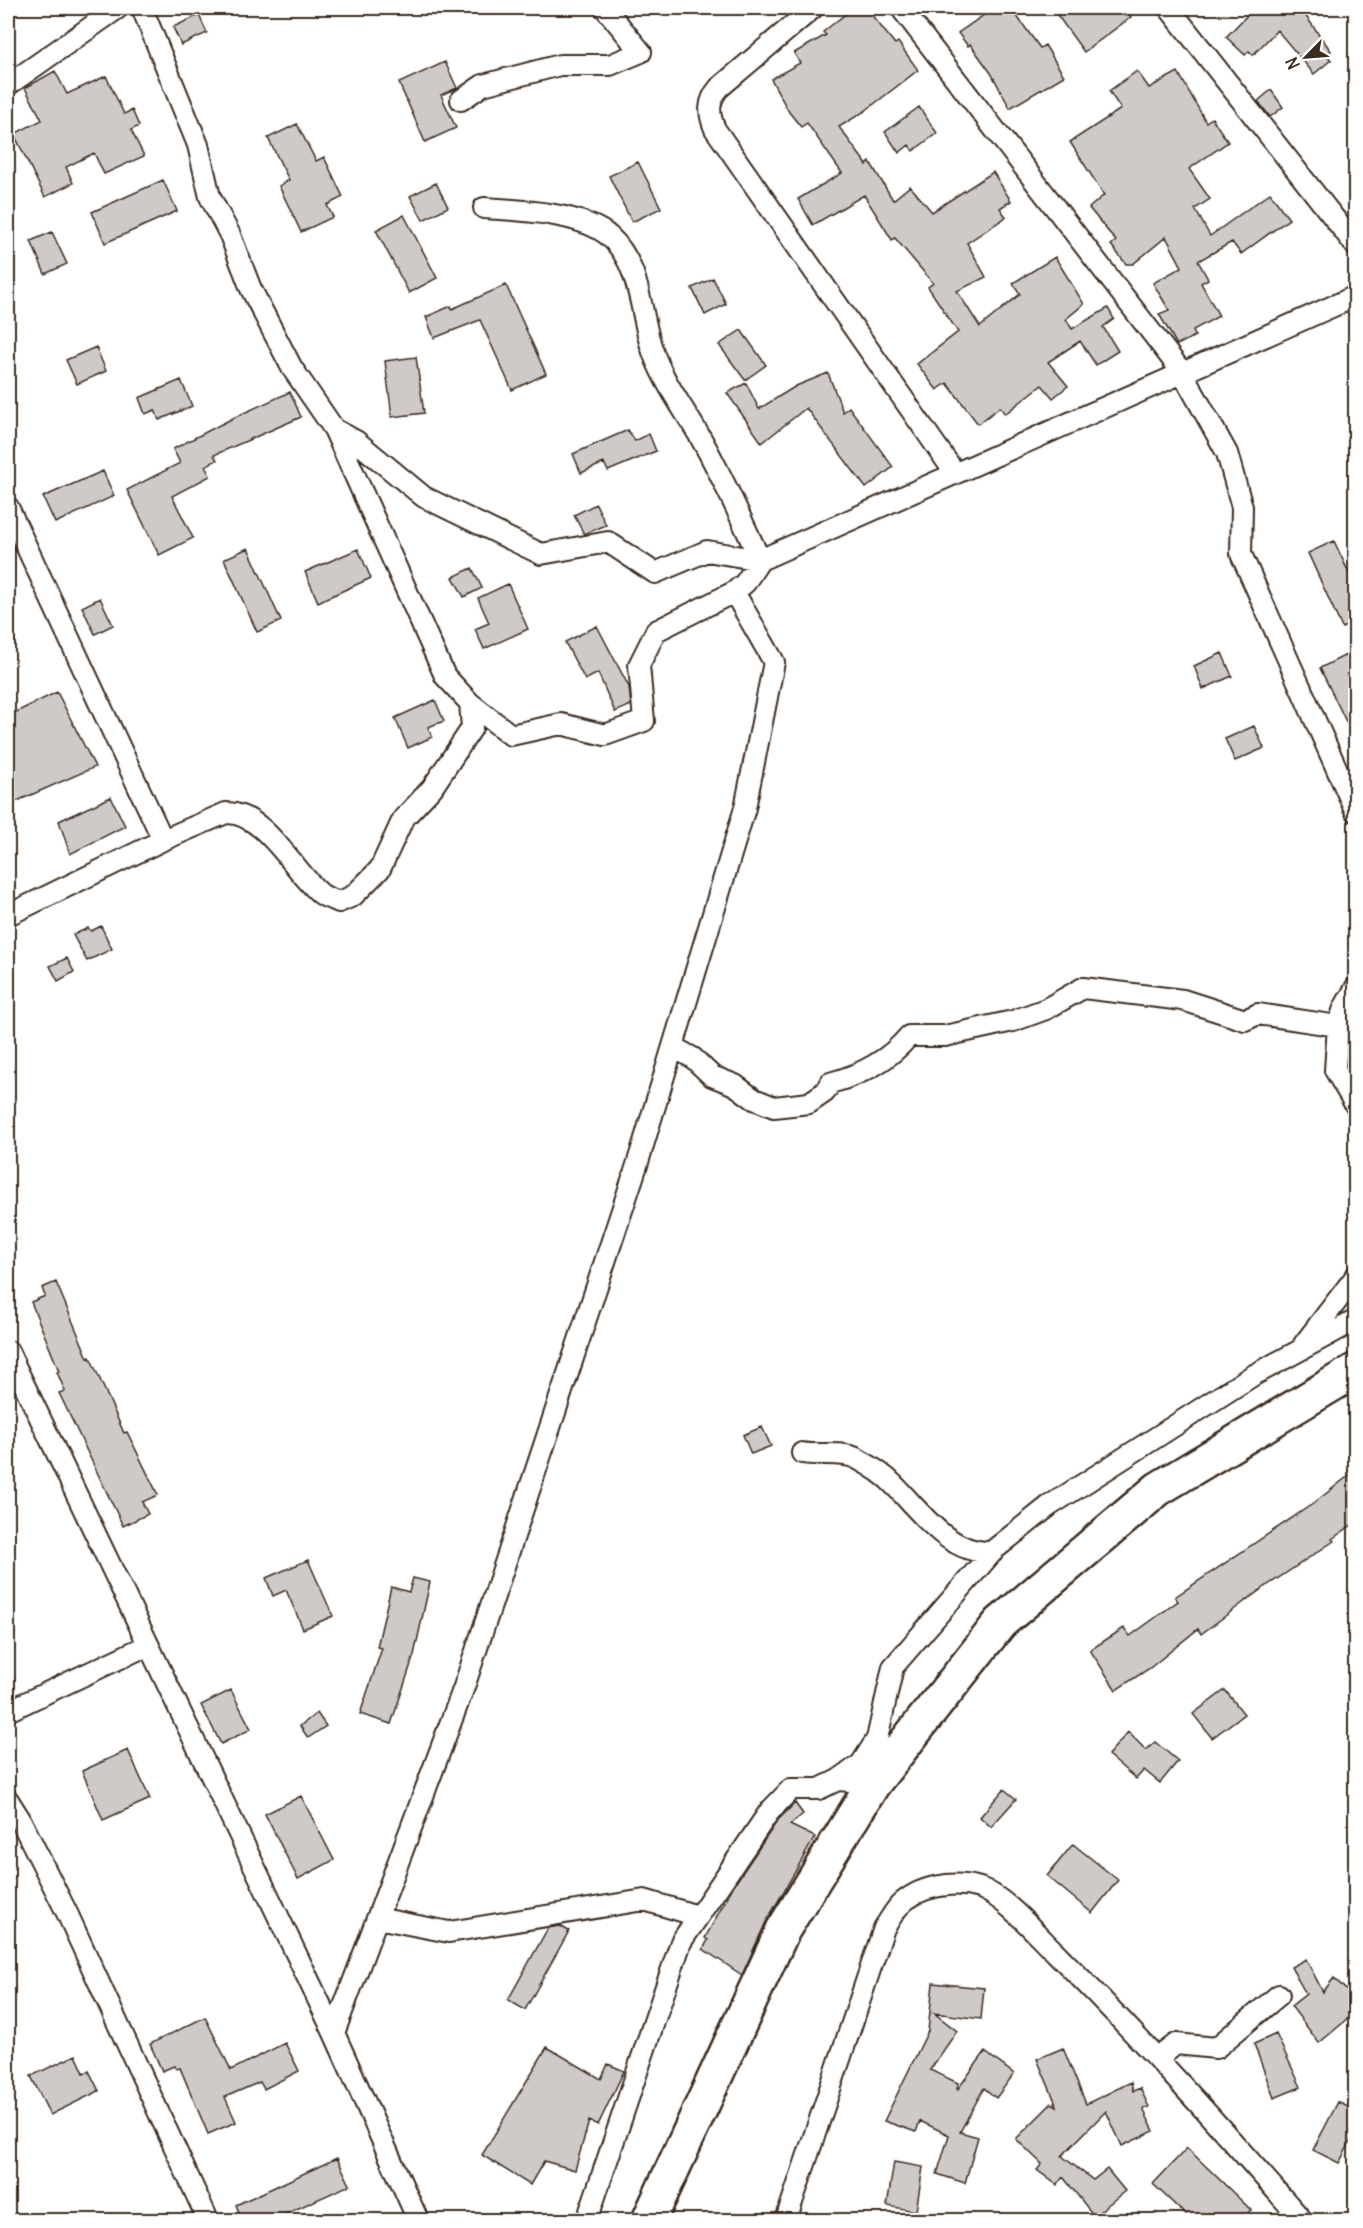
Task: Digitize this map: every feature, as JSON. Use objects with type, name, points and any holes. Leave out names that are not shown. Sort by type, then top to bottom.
[{"type":"highway","points":[[649,2220],[783,1930],[873,1784],[1000,1623],[1158,1489],[1356,1370]]},
{"type":"street","points":[[8,85],[118,8]]},
{"type":"street","points":[[142,8],[198,145],[210,197],[230,235],[251,289],[292,368],[334,429],[446,676],[470,703],[511,735],[561,724],[604,735],[645,721],[639,665],[656,632],[735,592],[745,583],[760,560],[1356,296]]},
{"type":"street","points":[[461,100],[483,85],[560,65],[610,65],[641,52],[605,8]]},
{"type":"street","points":[[813,8],[713,95],[710,118],[715,129],[826,293],[905,399],[955,473]]},
{"type":"street","points":[[901,8],[1182,372],[1227,453],[1242,507],[1241,554],[1356,813]]},
{"type":"street","points":[[1169,8],[1356,246]]},
{"type":"street","points":[[484,208],[539,212],[577,222],[608,235],[622,249],[632,268],[658,366],[703,442],[760,560]]},
{"type":"street","points":[[334,429],[356,441],[424,497],[541,554],[608,542],[655,573],[707,551],[760,560]]},
{"type":"street","points":[[8,507],[163,840]]},
{"type":"street","points":[[334,2033],[464,1688],[638,1162],[746,808],[774,662],[735,592]]},
{"type":"street","points":[[8,915],[163,840],[226,813],[237,813],[247,817],[273,840],[322,895],[339,902],[353,897],[380,869],[403,819],[432,788],[472,728],[470,703]]},
{"type":"street","points":[[1356,987],[1344,1008],[1338,1026],[1335,1070],[1356,1106]]},
{"type":"street","points":[[673,1047],[693,1058],[712,1076],[735,1085],[754,1099],[774,1107],[809,1103],[825,1092],[830,1083],[866,1071],[889,1057],[909,1036],[945,1036],[1013,1021],[1046,1009],[1083,988],[1183,1000],[1245,1020],[1258,1014],[1338,1026]]},
{"type":"street","points":[[1300,1349],[1356,1276]]},
{"type":"street","points":[[587,2220],[681,1942],[769,1812],[791,1789],[819,1789],[838,1780],[861,1764],[877,1739],[893,1667],[993,1552],[1048,1506],[1252,1376],[1356,1320]]},
{"type":"street","points":[[8,1351],[334,2033],[418,2220]]},
{"type":"street","points":[[802,1452],[854,1457],[894,1485],[909,1504],[947,1537],[968,1548],[993,1552]]},
{"type":"street","points":[[8,1711],[148,1645]]},
{"type":"street","points":[[838,1780],[873,1784]]},
{"type":"street","points":[[8,1800],[20,1819],[67,1913],[207,2220]]},
{"type":"street","points":[[786,2220],[884,1928],[900,1905],[923,1890],[951,1885],[981,1888],[1006,1905],[1092,1989],[1158,2058],[1291,2216]]},
{"type":"street","points":[[377,1918],[449,1932],[644,1899],[699,1916]]},
{"type":"street","points":[[1158,2058],[1176,2044],[1216,2048],[1278,1995]]},
{"type":"building","points":[[853,8],[866,8],[895,44],[898,42],[918,70],[865,111],[839,127],[867,165],[870,162],[893,200],[910,186],[932,212],[993,172],[1011,201],[1000,208],[1006,217],[967,243],[986,277],[957,291],[980,327],[1020,294],[1013,283],[1055,257],[1084,304],[1066,319],[1072,329],[1108,308],[1114,319],[1103,327],[1118,351],[1096,365],[1080,341],[1048,362],[1068,386],[1053,398],[1042,385],[1005,414],[1000,407],[978,424],[947,383],[937,390],[917,364],[958,332],[928,287],[933,283],[895,238],[892,240],[864,195],[813,225],[798,199],[842,173],[807,123],[801,127],[789,112],[771,79],[800,63],[794,53],[826,35],[823,32]]},
{"type":"building","points":[[994,8],[1011,8],[1040,48],[1045,45],[1064,76],[1010,108],[991,73],[970,44],[968,46],[958,33]]},
{"type":"building","points":[[1052,8],[1124,8],[1131,17],[1084,52]]},
{"type":"building","points":[[1254,8],[1300,8],[1331,51],[1327,55],[1331,60],[1314,74],[1277,30],[1253,55],[1249,51],[1245,55],[1226,37]]},
{"type":"building","points":[[199,15],[207,33],[181,45],[173,27]]},
{"type":"building","points":[[445,62],[457,88],[441,95],[456,128],[425,142],[399,83]]},
{"type":"building","points":[[55,71],[67,94],[106,76],[124,114],[132,110],[139,126],[131,130],[144,156],[104,174],[94,153],[66,167],[73,183],[45,197],[14,134],[42,120],[25,88]]},
{"type":"building","points":[[1137,71],[1149,88],[1178,72],[1206,122],[1212,118],[1228,142],[1189,169],[1210,199],[1195,209],[1210,236],[1270,193],[1289,219],[1241,254],[1232,242],[1198,261],[1208,279],[1201,283],[1219,316],[1193,330],[1195,336],[1177,345],[1159,314],[1169,310],[1153,283],[1182,267],[1166,237],[1133,264],[1126,264],[1111,245],[1116,241],[1089,208],[1104,195],[1070,142],[1121,109],[1109,91]]},
{"type":"building","points":[[1271,90],[1283,107],[1270,117],[1258,101]]},
{"type":"building","points":[[919,107],[937,133],[913,151],[909,145],[899,153],[885,132]]},
{"type":"building","points":[[297,124],[316,161],[324,157],[343,197],[327,205],[333,217],[301,232],[279,186],[289,180],[268,138]]},
{"type":"building","points":[[638,162],[661,208],[632,222],[609,176]]},
{"type":"building","points":[[163,180],[177,211],[105,243],[92,212]]},
{"type":"building","points":[[436,183],[448,207],[423,220],[410,196]]},
{"type":"building","points":[[404,215],[437,278],[409,293],[376,230]]},
{"type":"building","points":[[52,232],[67,264],[45,274],[31,241]]},
{"type":"building","points":[[713,278],[726,304],[705,315],[692,288]]},
{"type":"building","points":[[506,285],[546,374],[512,390],[480,320],[434,338],[426,317],[451,306],[452,309]]},
{"type":"building","points":[[741,330],[766,365],[745,380],[719,345]]},
{"type":"building","points":[[96,347],[106,371],[77,384],[66,360]]},
{"type":"building","points":[[416,357],[424,413],[392,417],[385,361]]},
{"type":"building","points":[[828,373],[843,412],[849,407],[893,467],[866,488],[806,408],[762,443],[727,393],[746,383],[759,409],[796,386]]},
{"type":"building","points":[[181,380],[192,406],[159,420],[155,410],[145,414],[139,398]]},
{"type":"building","points":[[290,392],[301,417],[214,455],[217,460],[205,466],[210,476],[172,496],[193,538],[159,555],[127,490],[180,463],[173,449]]},
{"type":"building","points":[[628,430],[635,441],[649,434],[656,451],[608,471],[604,463],[581,473],[573,454]]},
{"type":"building","points":[[103,471],[114,496],[55,523],[43,497]]},
{"type":"building","points":[[596,504],[606,525],[584,534],[574,515]]},
{"type":"building","points":[[1334,541],[1356,588],[1356,622],[1342,628],[1308,553]]},
{"type":"building","points":[[248,548],[281,621],[257,632],[224,559]]},
{"type":"building","points":[[358,549],[371,578],[318,602],[305,572]]},
{"type":"building","points":[[472,568],[482,588],[464,597],[453,577]]},
{"type":"building","points":[[508,584],[528,629],[484,649],[475,629],[489,623],[478,598]]},
{"type":"building","points":[[100,598],[113,625],[95,634],[82,607]]},
{"type":"building","points":[[597,626],[629,687],[631,705],[615,712],[598,673],[585,680],[565,642]]},
{"type":"building","points":[[1222,653],[1232,676],[1203,689],[1194,666]]},
{"type":"building","points":[[1346,655],[1356,675],[1356,742],[1320,668]]},
{"type":"building","points":[[57,692],[95,767],[8,805],[8,716]]},
{"type":"building","points":[[435,700],[444,721],[428,727],[432,737],[408,748],[395,718]]},
{"type":"building","points":[[1254,726],[1264,748],[1235,761],[1225,739]]},
{"type":"building","points":[[111,797],[125,826],[70,854],[59,821]]},
{"type":"building","points":[[101,926],[112,949],[87,961],[73,935],[88,928],[91,931]]},
{"type":"building","points":[[67,958],[74,972],[58,981],[50,966]]},
{"type":"building","points":[[56,1282],[88,1358],[90,1357],[124,1433],[127,1432],[158,1495],[142,1502],[148,1514],[123,1526],[59,1393],[65,1391],[57,1372],[59,1371],[31,1302],[45,1296],[42,1288]]},
{"type":"building","points":[[762,1427],[771,1446],[751,1454],[743,1435]]},
{"type":"building","points":[[1356,1470],[1356,1522],[1332,1539],[1334,1541],[1259,1591],[1201,1634],[1198,1629],[1150,1668],[1116,1690],[1090,1650],[1124,1628],[1130,1636],[1178,1601],[1175,1597],[1314,1503]]},
{"type":"building","points":[[308,1560],[333,1616],[303,1629],[286,1590],[273,1596],[266,1578]]},
{"type":"building","points":[[413,1578],[430,1582],[414,1655],[391,1724],[360,1714],[382,1648],[377,1647],[391,1587],[409,1592]]},
{"type":"building","points":[[231,1690],[251,1729],[221,1744],[201,1705]]},
{"type":"building","points":[[1225,1690],[1244,1714],[1212,1738],[1193,1714]]},
{"type":"building","points":[[317,1713],[326,1726],[308,1738],[300,1726]]},
{"type":"building","points":[[1128,1732],[1146,1750],[1155,1742],[1178,1761],[1160,1783],[1144,1770],[1136,1779],[1108,1755]]},
{"type":"building","points":[[128,1750],[150,1799],[103,1820],[82,1771]]},
{"type":"building","points":[[1004,1789],[1016,1799],[991,1827],[980,1817]]},
{"type":"building","points":[[301,1796],[334,1860],[298,1879],[265,1814]]},
{"type":"building","points":[[795,1803],[803,1814],[790,1825],[815,1837],[766,1922],[742,1975],[703,1949],[708,1940],[705,1938],[734,1885],[778,1820]]},
{"type":"building","points":[[1073,1844],[1118,1880],[1092,1913],[1047,1876]]},
{"type":"building","points":[[560,1926],[569,1931],[525,2010],[508,2000],[548,1928]]},
{"type":"building","points":[[1306,1959],[1323,1992],[1334,1978],[1356,2000],[1356,2012],[1319,2043],[1291,2006],[1306,1994],[1291,1967]]},
{"type":"building","points":[[933,1983],[984,1988],[981,2019],[934,2013],[957,2031],[930,2070],[958,2083],[957,2090],[985,2052],[1014,2074],[996,2098],[984,2088],[960,2132],[978,2137],[965,2183],[937,2174],[949,2135],[920,2121],[916,2132],[884,2121],[928,2031]]},
{"type":"building","points":[[205,2017],[231,2070],[285,2043],[299,2071],[264,2089],[260,2082],[225,2097],[236,2122],[208,2134],[180,2068],[176,2069],[174,2066],[162,2071],[150,2044]]},
{"type":"building","points":[[1276,2034],[1301,2087],[1274,2098],[1254,2044]]},
{"type":"building","points":[[547,2047],[601,2079],[608,2064],[624,2071],[598,2125],[589,2121],[575,2170],[544,2161],[530,2185],[482,2155]]},
{"type":"building","points":[[1063,2048],[1086,2104],[1131,2082],[1133,2091],[1140,2088],[1149,2107],[1143,2109],[1154,2131],[1122,2146],[1106,2111],[1062,2156],[1093,2180],[1107,2169],[1125,2191],[1094,2216],[1063,2177],[1057,2185],[1037,2170],[1042,2164],[1016,2139],[1052,2103],[1057,2106],[1037,2059]]},
{"type":"building","points":[[76,2055],[84,2073],[89,2071],[99,2091],[50,2115],[31,2076]]},
{"type":"building","points":[[1338,2102],[1356,2111],[1356,2132],[1339,2163],[1313,2150]]},
{"type":"building","points":[[1187,2148],[1251,2210],[1240,2220],[1191,2220],[1153,2184]]},
{"type":"building","points":[[337,2158],[350,2185],[272,2220],[242,2220],[236,2205]]},
{"type":"building","points":[[894,2162],[923,2167],[916,2211],[887,2206]]}]
